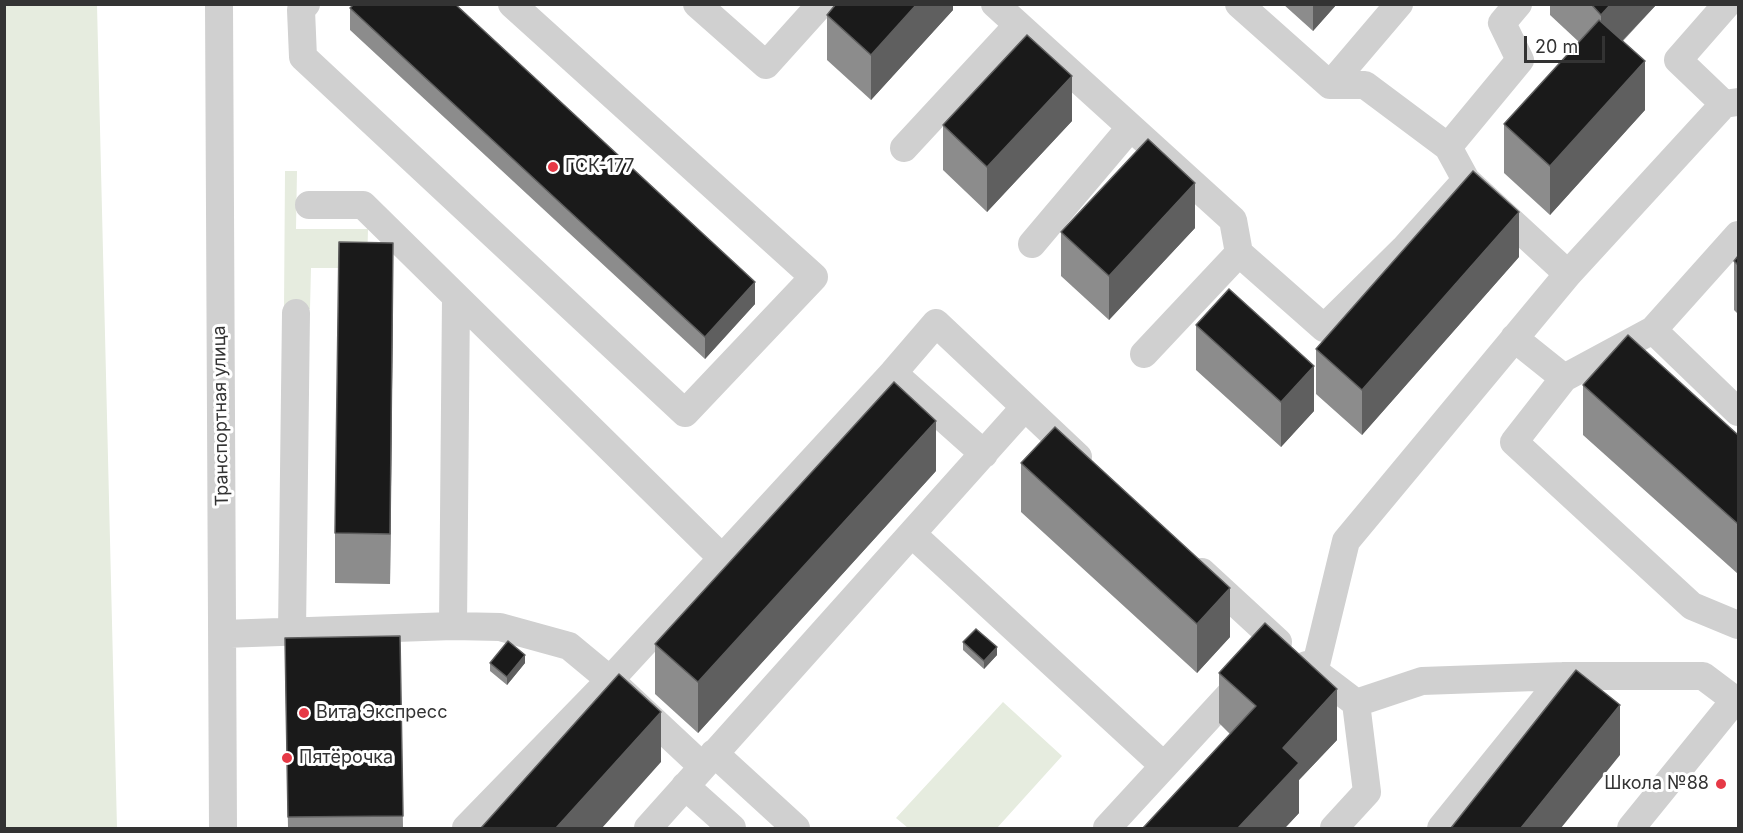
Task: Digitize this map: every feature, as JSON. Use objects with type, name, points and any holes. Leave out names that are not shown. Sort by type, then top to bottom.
[{"type":"street","name":"Транспортная улица","points":[[219,4],[223,828]]},
{"type":"street","points":[[306,4],[301,10],[303,57],[685,413],[814,277],[512,4]]},
{"type":"street","points":[[697,4],[766,65],[821,4]]},
{"type":"street","points":[[995,4],[1233,220],[1239,253],[1324,328],[1404,249],[1466,180]]},
{"type":"street","points":[[1239,4],[1330,85],[1365,84],[1448,147],[1466,180],[1568,274]]},
{"type":"street","points":[[1330,85],[1399,4]]},
{"type":"street","points":[[1448,147],[1520,60],[1502,22],[1518,4]]},
{"type":"street","points":[[1314,673],[1346,541],[1568,274],[1731,103],[1678,60],[1728,4]]},
{"type":"street","points":[[904,148],[1017,26]]},
{"type":"street","points":[[1032,244],[1130,128]]},
{"type":"street","points":[[309,205],[363,206],[721,557]]},
{"type":"street","points":[[1738,235],[1653,330],[1564,378],[1514,442],[1692,606],[1738,625]]},
{"type":"street","points":[[1144,354],[1239,253]]},
{"type":"street","points":[[453,626],[456,298]]},
{"type":"street","points":[[292,631],[296,313]]},
{"type":"street","points":[[465,828],[610,680],[893,373],[936,323],[1095,472]]},
{"type":"street","points":[[1653,330],[1738,412]]},
{"type":"street","points":[[1514,338],[1564,378]]},
{"type":"street","points":[[893,373],[984,454]]},
{"type":"street","points":[[648,828],[1025,408]]},
{"type":"street","points":[[912,534],[1164,766]]},
{"type":"street","points":[[1182,553],[1278,642],[1314,673],[1356,703],[1367,792],[1334,828]]},
{"type":"street","points":[[223,634],[453,626],[500,627],[569,646],[610,680],[701,768],[796,828]]},
{"type":"street","points":[[1107,828],[1278,642]]},
{"type":"street","points":[[1356,703],[1422,681],[1564,676],[1702,676],[1737,698],[1631,828]]},
{"type":"street","points":[[1441,828],[1564,676]]},
{"type":"street","points":[[701,768],[732,828]]},
{"type":"shaded area","points":[[5,4],[97,5],[117,828],[5,828]]},
{"type":"shaded area","points":[[285,171],[297,171],[296,229],[368,229],[367,268],[311,268],[310,309],[284,309]]},
{"type":"shaded area","points":[[1003,702],[1062,756],[997,828],[908,828],[896,818]]},
{"type":"building","name":"ГСК-177","points":[[354,4],[455,4],[755,282],[705,337],[350,8]]},
{"type":"building","points":[[836,4],[917,4],[871,55],[827,15]]},
{"type":"building","points":[[1591,4],[1611,4],[1601,15]]},
{"type":"building","points":[[1599,20],[1645,61],[1550,166],[1504,124]]},
{"type":"building","points":[[1027,35],[1072,76],[987,167],[943,125]]},
{"type":"building","points":[[1148,139],[1195,183],[1109,276],[1061,232]]},
{"type":"building","points":[[1473,171],[1519,212],[1362,390],[1316,349]]},
{"type":"building","points":[[339,242],[393,243],[390,534],[335,533]]},
{"type":"building","points":[[1229,289],[1314,366],[1281,402],[1196,325]]},
{"type":"building","points":[[1628,335],[1738,435],[1738,524],[1583,385]]},
{"type":"building","points":[[894,382],[936,421],[698,682],[655,644]]},
{"type":"building","points":[[1055,427],[1230,588],[1197,624],[1021,463]]},
{"type":"building","points":[[1265,623],[1337,689],[1283,748],[1299,763],[1238,828],[1143,828],[1256,706],[1219,673]]},
{"type":"building","points":[[976,629],[997,647],[984,661],[963,642]]},
{"type":"building","points":[[400,636],[403,816],[288,817],[285,638]]},
{"type":"building","points":[[508,641],[525,655],[507,677],[490,663]]},
{"type":"building","points":[[1576,670],[1620,705],[1521,828],[1451,828]]},
{"type":"building","points":[[619,674],[661,712],[556,828],[481,828]]},
{"type":"place","name":"ГСК-177","points":[[553,167]]},
{"type":"place","name":"Вита Экспресс","points":[[304,713]]},
{"type":"place","name":"Пятёрочка","points":[[287,758]]},
{"type":"place","name":"Школа №88","points":[[1721,784]]}]
